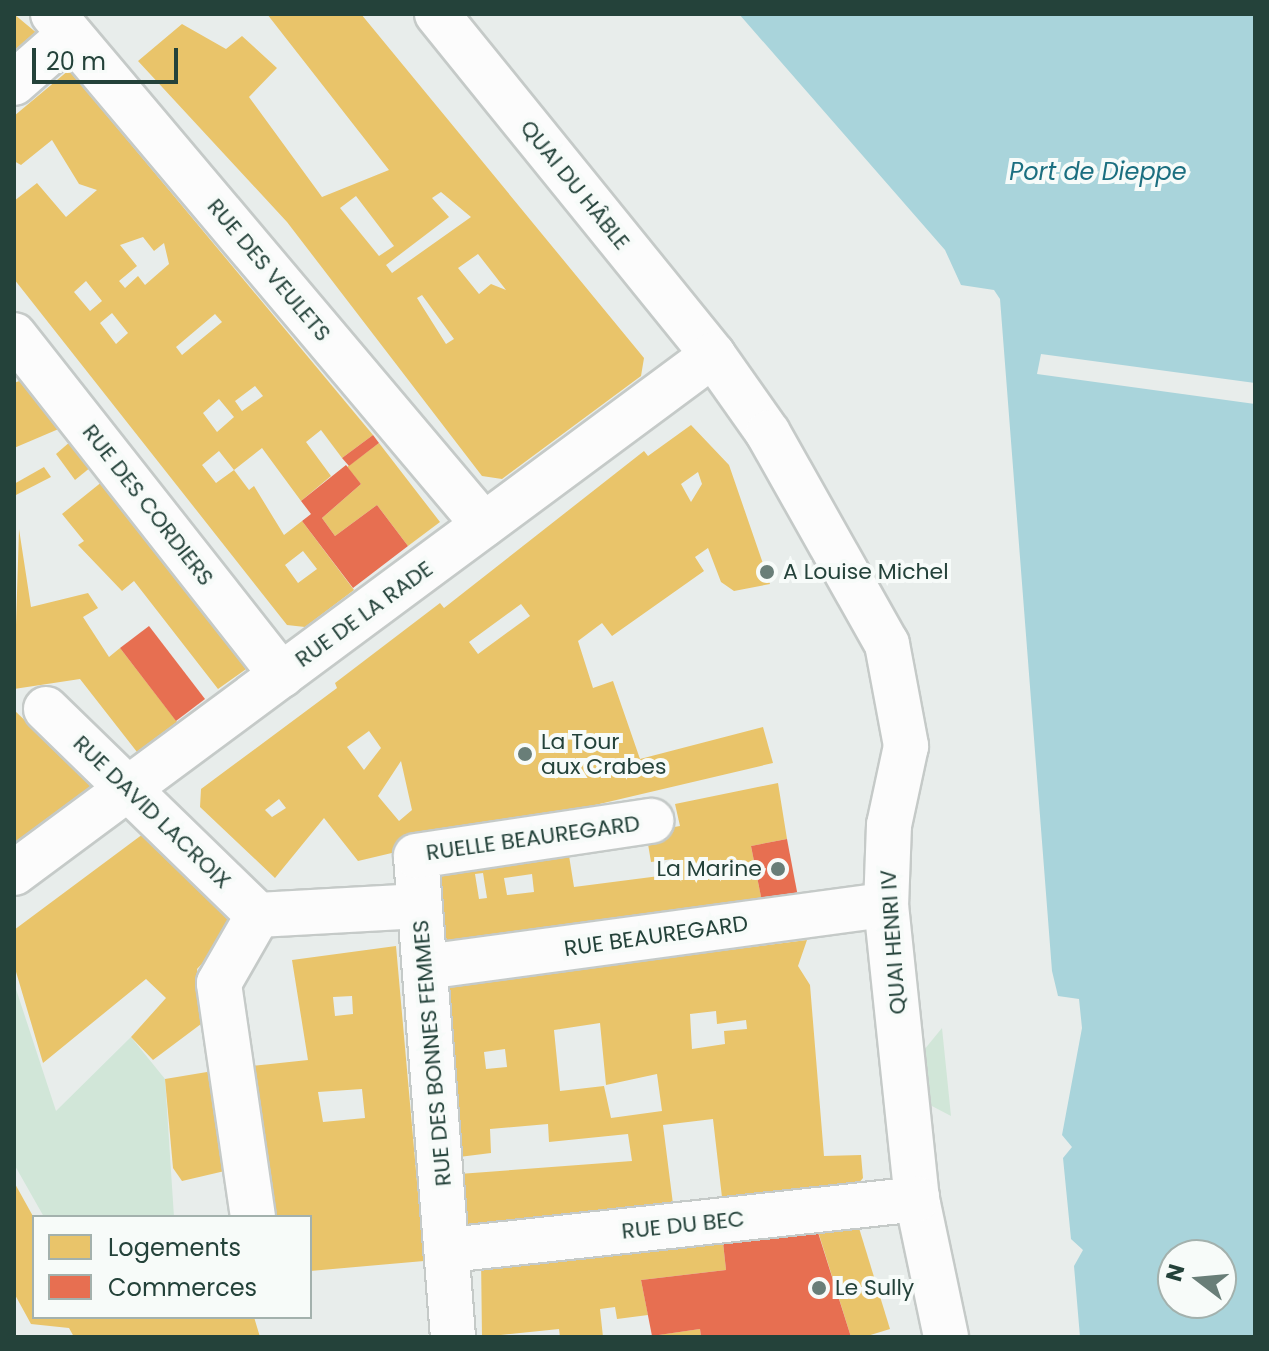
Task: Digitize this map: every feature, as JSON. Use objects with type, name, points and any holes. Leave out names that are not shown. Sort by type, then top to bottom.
[{"type":"street","name":"QUAI DU HÂBLE","points":[[437,14],[713,355]]},
{"type":"street","points":[[14,83],[61,24]]},
{"type":"street","name":"RUE DES VEULETS","points":[[61,24],[484,525]]},
{"type":"street","name":"RUE DES CORDIERS","points":[[14,335],[282,675]]},
{"type":"street","name":"RUE DE LA RADE","points":[[14,873],[713,355]]},
{"type":"street","name":"QUAI HENRI IV","points":[[713,355],[768,433],[887,644],[906,746],[889,825],[886,905],[917,1199],[946,1337]]},
{"type":"street","name":"RUE DAVID LACROIX","points":[[46,709],[258,915]]},
{"type":"street","name":"RUELLE BEAUREGARD","points":[[416,856],[651,821]]},
{"type":"street","name":"RUE DES BONNES FEMMES","points":[[416,856],[449,1250],[453,1337]]},
{"type":"street","name":"RUE BEAUREGARD","points":[[425,967],[886,905]]},
{"type":"street","points":[[253,1215],[219,983],[258,915],[420,906]]},
{"type":"street","name":"RUE DU BEC","points":[[449,1250],[917,1199]]},
{"type":"green space","points":[[14,983],[56,1111],[131,1037],[165,1079],[174,1215],[43,1215],[14,1164]]},
{"type":"green space","points":[[942,1028],[951,1116],[930,1105],[924,1050]]},
{"type":"water","name":"Port de Dieppe","points":[[739,14],[1255,14],[1255,1337],[1080,1337],[1074,1266],[1083,1250],[1071,1239],[1063,1158],[1072,1147],[1062,1135],[1082,1028],[1079,999],[1058,996],[1052,971],[1000,299],[994,290],[961,285],[945,250]]},
{"type":"pier","points":[[1041,354],[1255,383],[1255,404],[1037,374]]},
{"type":"building: Logements","points":[[14,14],[39,35],[14,57]]},
{"type":"building: Logements","points":[[267,14],[361,14],[644,358],[641,376],[502,479],[482,476],[287,222],[138,61],[182,24],[226,49],[242,36],[277,68],[249,97],[322,197],[389,170]],"holes":[[[441,192],[471,217],[392,273],[386,265],[449,217],[432,198]],[[356,196],[394,246],[379,256],[340,208]],[[478,254],[506,290],[491,284],[479,294],[458,268]],[[422,295],[454,339],[446,344],[417,298]]]},
{"type":"building: Logements","points":[[69,70],[373,435],[342,458],[321,430],[306,442],[331,476],[301,501],[262,448],[234,470],[249,490],[254,486],[284,535],[302,521],[354,590],[305,627],[287,625],[14,279],[14,201],[37,183],[66,217],[97,190],[79,184],[52,140],[21,165],[14,161],[14,116]],"holes":[[[143,237],[154,251],[164,243],[169,264],[145,285],[138,276],[125,288],[119,281],[137,266],[120,245]],[[86,281],[102,301],[90,311],[74,292]],[[112,313],[128,333],[116,344],[100,323]],[[215,314],[222,322],[182,355],[176,347]],[[255,386],[263,396],[242,411],[235,401]],[[219,399],[234,417],[217,432],[203,413]],[[219,451],[234,470],[216,483],[202,465]],[[303,551],[317,569],[298,583],[285,565]]]},
{"type":"building: Logements","points":[[22,380],[61,428],[14,448],[14,383]]},
{"type":"building: Logements","points":[[691,425],[729,465],[770,584],[734,591],[721,582],[708,548],[695,557],[704,571],[612,636],[602,623],[578,641],[593,688],[613,681],[640,759],[763,727],[773,763],[358,861],[324,818],[275,878],[200,807],[201,789],[337,688],[335,683],[440,603],[444,608],[644,451],[648,456]],"holes":[[[698,472],[702,484],[691,502],[681,484]],[[521,604],[530,616],[478,654],[469,642]],[[369,731],[381,748],[364,770],[347,747]],[[401,761],[412,810],[399,821],[378,796]],[[279,799],[286,808],[272,817],[265,810]]]},
{"type":"building: Logements","points":[[71,441],[91,467],[75,480],[56,454]]},
{"type":"building: Logements","points":[[379,443],[440,522],[408,546],[377,505],[335,536],[322,518],[361,484],[347,467]]},
{"type":"building: Logements","points":[[44,467],[51,477],[14,496],[14,484]]},
{"type":"building: Logements","points":[[103,481],[249,667],[218,689],[134,581],[122,591],[78,545],[84,541],[62,514]]},
{"type":"building: Logements","points":[[19,529],[31,607],[88,593],[98,608],[83,617],[109,657],[120,648],[177,722],[137,752],[80,679],[14,689]]},
{"type":"building: Logements","points":[[14,710],[93,785],[14,843]]},
{"type":"building: Logements","points":[[778,783],[787,839],[751,846],[762,902],[437,942],[428,863],[567,843],[574,887],[675,874],[673,859],[651,862],[646,832],[680,826],[675,804]],"holes":[[[483,873],[487,898],[479,899],[475,874]],[[532,874],[534,892],[507,895],[504,878]]]},
{"type":"building: Logements","points":[[143,834],[239,924],[197,969],[205,1021],[153,1060],[131,1037],[166,998],[146,979],[43,1063],[14,965],[14,930]]},
{"type":"building: Logements","points":[[807,940],[798,966],[810,985],[824,1156],[861,1155],[863,1178],[847,1197],[723,1206],[713,1119],[663,1125],[673,1204],[464,1226],[459,1174],[632,1161],[628,1134],[549,1142],[548,1124],[490,1129],[491,1153],[459,1157],[443,986]],"holes":[[[716,1011],[717,1024],[746,1020],[747,1029],[724,1031],[725,1044],[692,1049],[690,1014]],[[600,1023],[606,1085],[657,1074],[662,1111],[611,1118],[604,1086],[560,1091],[554,1030]],[[505,1049],[507,1067],[486,1069],[484,1052]]]},
{"type":"building: Logements","points":[[396,946],[424,1261],[312,1271],[312,1215],[266,1215],[243,1067],[308,1060],[292,960]],"holes":[[[352,996],[353,1014],[335,1016],[333,997]],[[362,1089],[365,1118],[323,1122],[318,1092]]]},
{"type":"building: Logements","points":[[213,1071],[229,1170],[182,1181],[173,1168],[165,1079]]},
{"type":"building: Logements","points":[[14,1182],[32,1215],[32,1319],[255,1319],[260,1337],[74,1337],[69,1328],[31,1324],[14,1293]]},
{"type":"building: Logements","points":[[845,1220],[859,1228],[890,1329],[864,1337],[851,1337],[816,1225]]},
{"type":"building: Logements","points":[[722,1233],[726,1270],[641,1280],[648,1315],[617,1319],[615,1307],[600,1309],[603,1337],[560,1337],[559,1329],[482,1337],[481,1257]]},
{"type":"building: Logements","points":[[700,1329],[701,1337],[658,1337],[658,1335]]},
{"type":"building: Commerces","points":[[373,435],[379,443],[349,466],[342,458]]},
{"type":"building: Commerces","points":[[346,465],[361,484],[322,518],[335,536],[377,505],[408,546],[353,588],[302,521],[311,514],[301,501]]},
{"type":"building: Commerces","points":[[149,626],[205,699],[176,721],[120,648]]},
{"type":"building: Commerces","points":[[787,839],[798,897],[762,902],[751,846]]},
{"type":"building: Commerces","points":[[815,1223],[851,1337],[701,1337],[700,1329],[652,1336],[641,1280],[726,1270],[722,1233]]},
{"type":"place","name":"A Louise Michel","points":[[767,572]]},
{"type":"place","name":"La Tour aux Crabes","points":[[525,754]]},
{"type":"place","name":"La Marine","points":[[778,869]]},
{"type":"place","name":"Le Sully","points":[[819,1288]]}]
